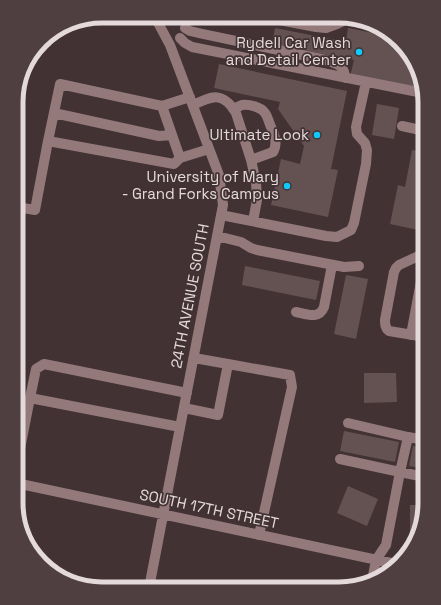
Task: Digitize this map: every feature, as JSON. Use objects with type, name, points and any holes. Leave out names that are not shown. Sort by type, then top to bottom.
[{"type":"street","name":"24TH AVENUE SOUTH","points":[[150,582],[223,205],[219,175],[170,45],[158,23]]},
{"type":"street","points":[[295,23],[326,28],[339,23]]},
{"type":"street","points":[[170,45],[180,38],[186,24]]},
{"type":"street","points":[[186,24],[190,31],[326,60],[338,64],[344,70],[345,78]]},
{"type":"street","points":[[180,38],[192,47],[417,92]]},
{"type":"street","points":[[221,215],[326,236],[337,237],[351,230],[354,223],[368,150],[365,143],[357,134],[356,127],[366,82]]},
{"type":"street","points":[[23,208],[35,210],[60,84],[162,106],[216,97],[224,100],[232,106],[236,113],[251,160],[257,194],[253,221]]},
{"type":"street","points":[[234,109],[242,105],[261,109],[265,112],[274,133],[276,142],[273,152],[251,160]]},
{"type":"street","points":[[162,106],[180,158]]},
{"type":"street","points":[[54,113],[159,136],[172,135]]},
{"type":"street","points":[[402,126],[418,129]]},
{"type":"street","points":[[48,141],[174,164],[180,158],[209,149]]},
{"type":"street","points":[[217,236],[241,242],[257,250],[344,267],[359,266]]},
{"type":"street","points":[[418,256],[396,268],[384,320],[386,329],[389,331],[418,336]]},
{"type":"street","points":[[296,312],[313,315],[322,313],[332,265]]},
{"type":"street","points":[[411,335],[418,298]]},
{"type":"street","points":[[194,358],[290,375],[292,387],[259,535]]},
{"type":"street","points":[[23,434],[36,369],[44,364],[187,393]]},
{"type":"street","points":[[184,408],[218,415],[228,364]]},
{"type":"street","points":[[30,398],[180,427]]},
{"type":"street","points":[[348,424],[418,439]]},
{"type":"street","points":[[373,574],[376,560],[386,545],[408,437]]},
{"type":"street","points":[[340,459],[418,476]]},
{"type":"street","name":"SOUTH 17TH STREET","points":[[23,484],[390,563]]},
{"type":"building","name":"Rydell Car Wash and Detail Center","points":[[275,28],[346,42],[348,28],[378,34],[395,46],[405,58],[414,77],[417,90],[350,77],[354,60],[272,44]]},
{"type":"building","points":[[219,64],[347,91],[331,169],[338,170],[328,217],[271,205],[281,159],[300,164],[304,146],[278,109],[280,102],[214,88]]},
{"type":"building","points":[[377,104],[399,108],[394,139],[372,135]]},
{"type":"building","points":[[412,150],[418,151],[418,230],[390,224],[398,185],[405,187]]},
{"type":"building","points":[[245,266],[320,281],[316,300],[242,285]]},
{"type":"building","points":[[346,275],[368,279],[356,339],[334,334]]},
{"type":"building","points":[[364,373],[396,373],[397,402],[364,403]]},
{"type":"building","points":[[344,431],[399,442],[395,462],[340,451]]},
{"type":"building","points":[[413,446],[418,447],[418,468],[409,466]]},
{"type":"building","points":[[348,486],[378,499],[367,526],[337,513]]},
{"type":"building","points":[[410,505],[418,505],[414,528],[410,535]]},
{"type":"place","name":"Rydell Car Wash and Detail Center","points":[[359,52]]},
{"type":"place","name":"Ultimate Look","points":[[317,135]]},
{"type":"place","name":"University of Mary - Grand Forks Campus","points":[[287,186]]}]
